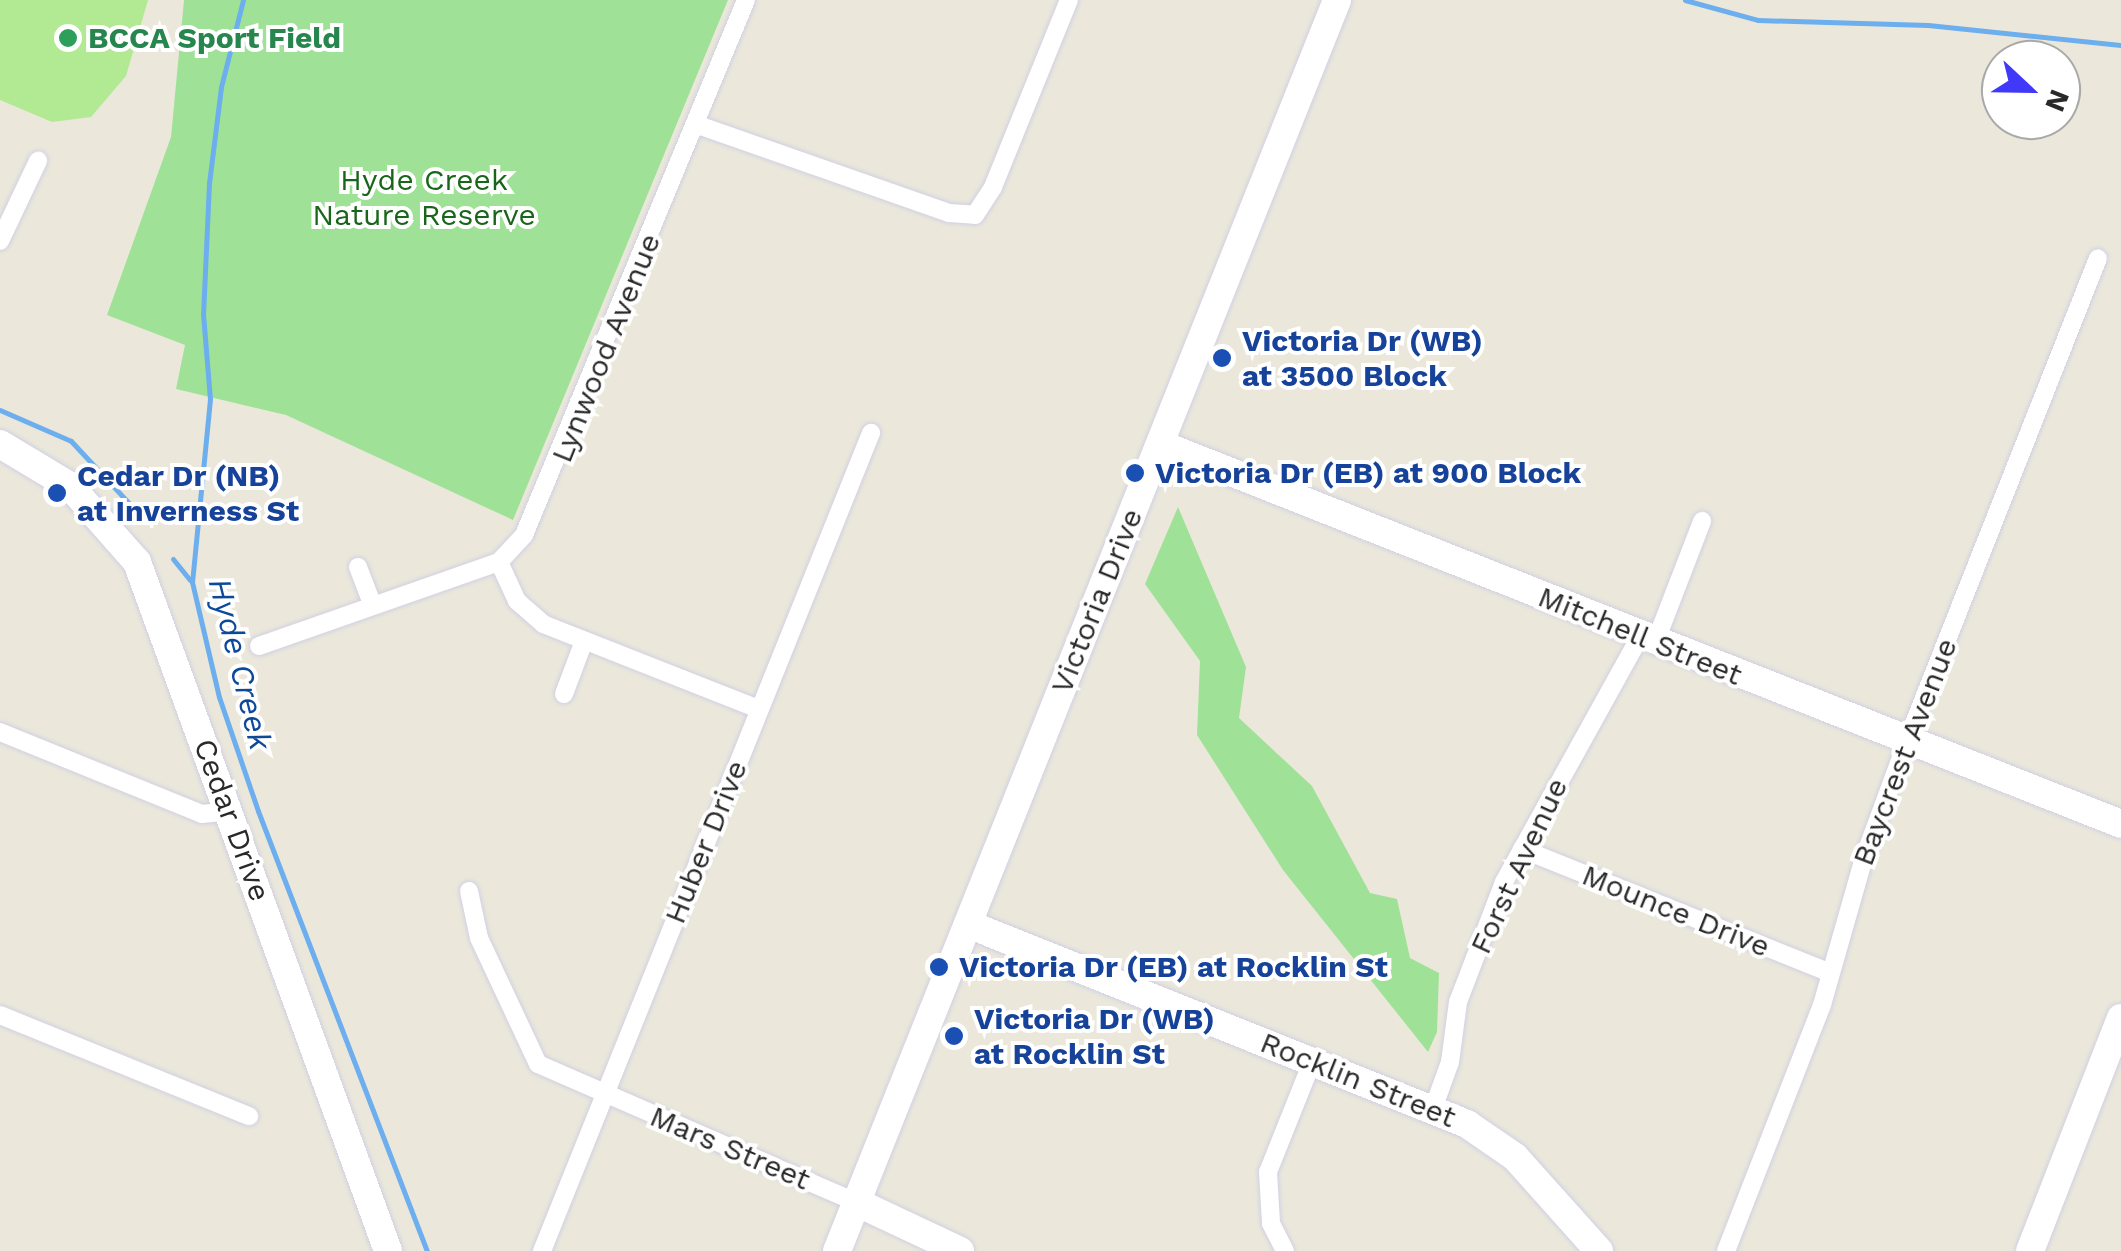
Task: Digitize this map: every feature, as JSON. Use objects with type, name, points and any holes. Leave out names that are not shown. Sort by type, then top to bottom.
[{"type":"street","name":"Lynwood Avenue","points":[[499,562],[541,504],[746,0]]},
{"type":"street","points":[[698,125],[949,213],[975,216],[994,187],[1069,0]]},
{"type":"street","name":"Victoria Drive","points":[[837,1251],[1337,0]]},
{"type":"street","points":[[0,241],[38,161]]},
{"type":"street","name":"Baycrest Avenue","points":[[1726,1251],[1830,973],[1907,741],[2098,258]]},
{"type":"street","name":"Huber Drive","points":[[542,1251],[871,433]]},
{"type":"street","name":"Cedar Drive","points":[[0,444],[70,486],[137,562],[388,1251]]},
{"type":"street","name":"Mitchell Street","points":[[1160,444],[1647,640],[2121,824]]},
{"type":"street","name":"Forst Avenue","points":[[1434,1109],[1450,1062],[1458,1002],[1522,849],[1647,640],[1702,521]]},
{"type":"street","points":[[259,646],[499,562],[528,613],[584,641],[759,709]]},
{"type":"street","points":[[358,567],[372,604]]},
{"type":"street","points":[[564,694],[584,641]]},
{"type":"street","points":[[0,732],[202,814],[230,811]]},
{"type":"street","name":"Mounce Drive","points":[[1522,849],[1830,973]]},
{"type":"street","name":"Mars Street","points":[[469,891],[480,938],[530,1055],[604,1094],[856,1202]]},
{"type":"street","name":"Rocklin Street","points":[[968,924],[1434,1109],[1515,1157],[1599,1251]]},
{"type":"street","points":[[0,1015],[249,1116]]},
{"type":"street","points":[[2030,1251],[2121,1018]]},
{"type":"street","points":[[1285,1251],[1271,1222],[1268,1172],[1312,1062]]},
{"type":"street","points":[[856,1202],[960,1251]]},
{"type":"green space","name":"BCCA Sport Field","points":[[0,0],[148,0],[126,76],[91,117],[52,122],[0,100]]},
{"type":"green space","name":"Hyde Creek Nature Reserve","points":[[184,0],[728,0],[513,520],[286,415],[176,389],[185,345],[107,315],[171,137]]},
{"type":"green space","points":[[1178,507],[1246,667],[1239,718],[1312,786],[1370,893],[1397,899],[1410,958],[1439,973],[1437,1032],[1428,1052],[1283,870],[1197,735],[1200,661],[1145,584]]},
{"type":"waterway","name":"Hyde Creek","points":[[243,0],[221,87],[209,183],[203,314],[210,399],[192,582],[219,697],[258,811],[427,1251]]},
{"type":"waterway","points":[[1685,0],[1758,20],[1928,25],[2121,45]]},
{"type":"waterway","points":[[0,410],[71,441],[141,516]]},
{"type":"waterway","points":[[173,559],[190,580]]},
{"type":"place","name":"BCCA Sport Field","points":[[68,38]]},
{"type":"place","name":"Victoria Dr (WB) at 3500 Block","points":[[1222,358]]},
{"type":"place","name":"Victoria Dr (EB) at 900 Block","points":[[1135,473]]},
{"type":"place","name":"Cedar Dr (NB) at Inverness St","points":[[57,493]]},
{"type":"place","name":"Victoria Dr (EB) at Rocklin St","points":[[939,967]]},
{"type":"place","name":"Victoria Dr (WB) at Rocklin St","points":[[954,1036]]}]
